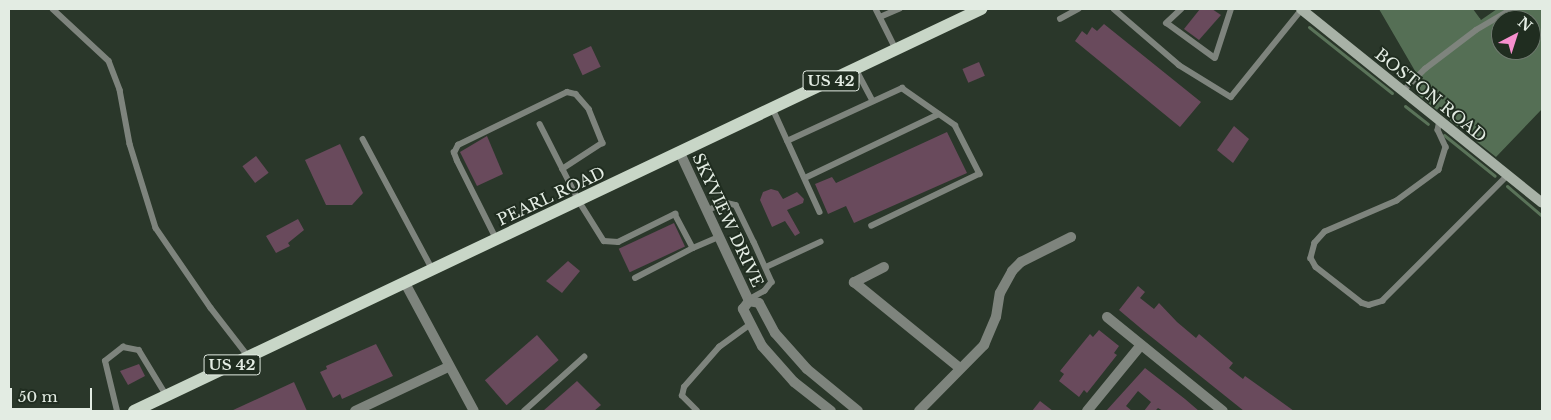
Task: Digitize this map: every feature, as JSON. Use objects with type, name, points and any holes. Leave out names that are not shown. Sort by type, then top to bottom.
[{"type":"main road","name":"PEARL ROAD","points":[[134,411],[981,9]]},
{"type":"street","name":"BOSTON ROAD","points":[[1302,9],[1402,92],[1440,120],[1542,203]]},
{"type":"street","name":"SKYVIEW DRIVE","points":[[680,153],[749,301]]},
{"type":"street","points":[[919,411],[990,334],[1000,293],[1012,271],[1021,262],[1071,237]]},
{"type":"street","points":[[884,267],[854,282],[960,368]]},
{"type":"street","points":[[405,283],[448,367],[474,411]]},
{"type":"street","name":"SKYVIEW DRIVE","points":[[749,301],[743,310],[779,367],[831,411]]},
{"type":"street","name":"SKYVIEW DRIVE","points":[[749,301],[758,303],[776,333],[807,369],[858,411]]},
{"type":"street","points":[[1107,317],[1223,411]]},
{"type":"street","points":[[1087,411],[1141,345]]},
{"type":"street","points":[[355,411],[448,367]]},
{"type":"lane","points":[[53,9],[109,61],[120,90],[130,144],[156,228],[211,308],[250,357]]},
{"type":"lane","points":[[876,9],[896,48]]},
{"type":"lane","points":[[880,17],[899,9]]},
{"type":"lane","points":[[1060,19],[1078,9]]},
{"type":"lane","points":[[1114,9],[1179,65],[1231,97],[1302,9]]},
{"type":"lane","points":[[1182,9],[1167,24],[1215,58],[1231,9]]},
{"type":"lane","points":[[1402,92],[1425,69],[1476,30],[1512,9]]},
{"type":"lane","points":[[856,68],[873,101]]},
{"type":"lane","points":[[788,141],[902,88],[955,125],[980,174],[872,226]]},
{"type":"lane","points":[[496,240],[457,161],[454,153],[458,144],[567,92],[576,94],[589,109],[603,143],[563,169]]},
{"type":"lane","points":[[773,108],[820,212]]},
{"type":"lane","points":[[805,178],[939,114]]},
{"type":"lane","points":[[1440,120],[1438,130],[1446,147],[1439,170],[1397,201],[1325,232],[1316,243],[1311,258],[1316,267],[1362,303],[1370,306],[1382,302],[1508,175]]},
{"type":"lane","points":[[540,124],[579,201],[604,241],[618,242],[675,214],[693,248]]},
{"type":"lane","points":[[363,139],[433,270]]},
{"type":"lane","points":[[707,210],[727,203],[736,205],[766,268],[772,282],[765,291],[749,301]]},
{"type":"lane","points":[[635,278],[693,248],[719,237]]},
{"type":"lane","points":[[766,268],[820,242]]},
{"type":"lane","points":[[697,411],[682,396],[684,387],[719,346],[751,324]]},
{"type":"lane","points":[[117,411],[105,361],[123,347],[139,350],[167,396]]},
{"type":"lane","points":[[524,411],[584,357]]},
{"type":"green space","points":[[1379,9],[1473,9],[1481,20],[1491,13],[1491,60],[1541,60],[1541,10],[1496,10],[1542,9],[1542,109],[1496,157],[1417,94],[1422,83]]},
{"type":"building","points":[[1200,9],[1212,9],[1221,15],[1199,40],[1184,29]]},
{"type":"building","points":[[1104,24],[1201,102],[1180,127],[1075,41],[1082,31],[1087,35],[1092,27],[1097,31]]},
{"type":"building","points":[[591,46],[601,67],[583,75],[573,54]]},
{"type":"building","points":[[979,62],[985,76],[968,83],[962,69]]},
{"type":"building","points":[[1234,126],[1249,139],[1233,163],[1217,150]]},
{"type":"building","points":[[947,132],[967,173],[854,223],[846,206],[828,214],[815,184],[832,177],[836,183]]},
{"type":"building","points":[[487,136],[503,174],[477,186],[460,152]]},
{"type":"building","points":[[340,144],[363,193],[352,205],[326,205],[305,160]]},
{"type":"building","points":[[256,156],[269,173],[255,183],[242,166]]},
{"type":"building","points":[[771,189],[778,191],[783,199],[797,192],[804,199],[803,203],[787,210],[800,233],[795,236],[785,221],[772,227],[760,200],[763,192]]},
{"type":"building","points":[[298,219],[304,230],[288,243],[290,246],[276,253],[266,236]]},
{"type":"building","points":[[674,223],[685,247],[630,272],[619,249]]},
{"type":"building","points":[[568,261],[580,271],[562,293],[546,281]]},
{"type":"building","points":[[1138,286],[1145,292],[1140,298],[1154,309],[1159,303],[1196,338],[1199,334],[1233,363],[1229,368],[1243,379],[1245,376],[1294,411],[1244,411],[1144,331],[1119,310]]},
{"type":"building","points":[[1099,330],[1119,346],[1114,353],[1117,355],[1087,393],[1084,390],[1079,397],[1059,381],[1064,374],[1060,371],[1090,334],[1093,337]]},
{"type":"building","points":[[537,335],[559,360],[507,405],[485,380]]},
{"type":"building","points":[[376,344],[393,376],[342,399],[340,394],[333,398],[320,372],[327,369],[326,366]]},
{"type":"building","points":[[139,364],[145,376],[128,385],[120,371]]},
{"type":"building","points":[[1145,368],[1199,411],[1163,411],[1158,408],[1155,411],[1144,411],[1151,402],[1138,391],[1126,406],[1132,411],[1106,411]]},
{"type":"building","points":[[577,381],[601,405],[594,411],[543,411]]},
{"type":"building","points":[[294,382],[307,411],[231,411]]},
{"type":"building","points":[[1040,401],[1053,411],[1032,411]]},
{"type":"waterway","points":[[1309,27],[1392,93]]},
{"type":"waterway","points":[[1405,106],[1428,124]]},
{"type":"waterway","points":[[1444,135],[1495,176]]},
{"type":"waterway","points":[[1507,186],[1542,216]]}]
